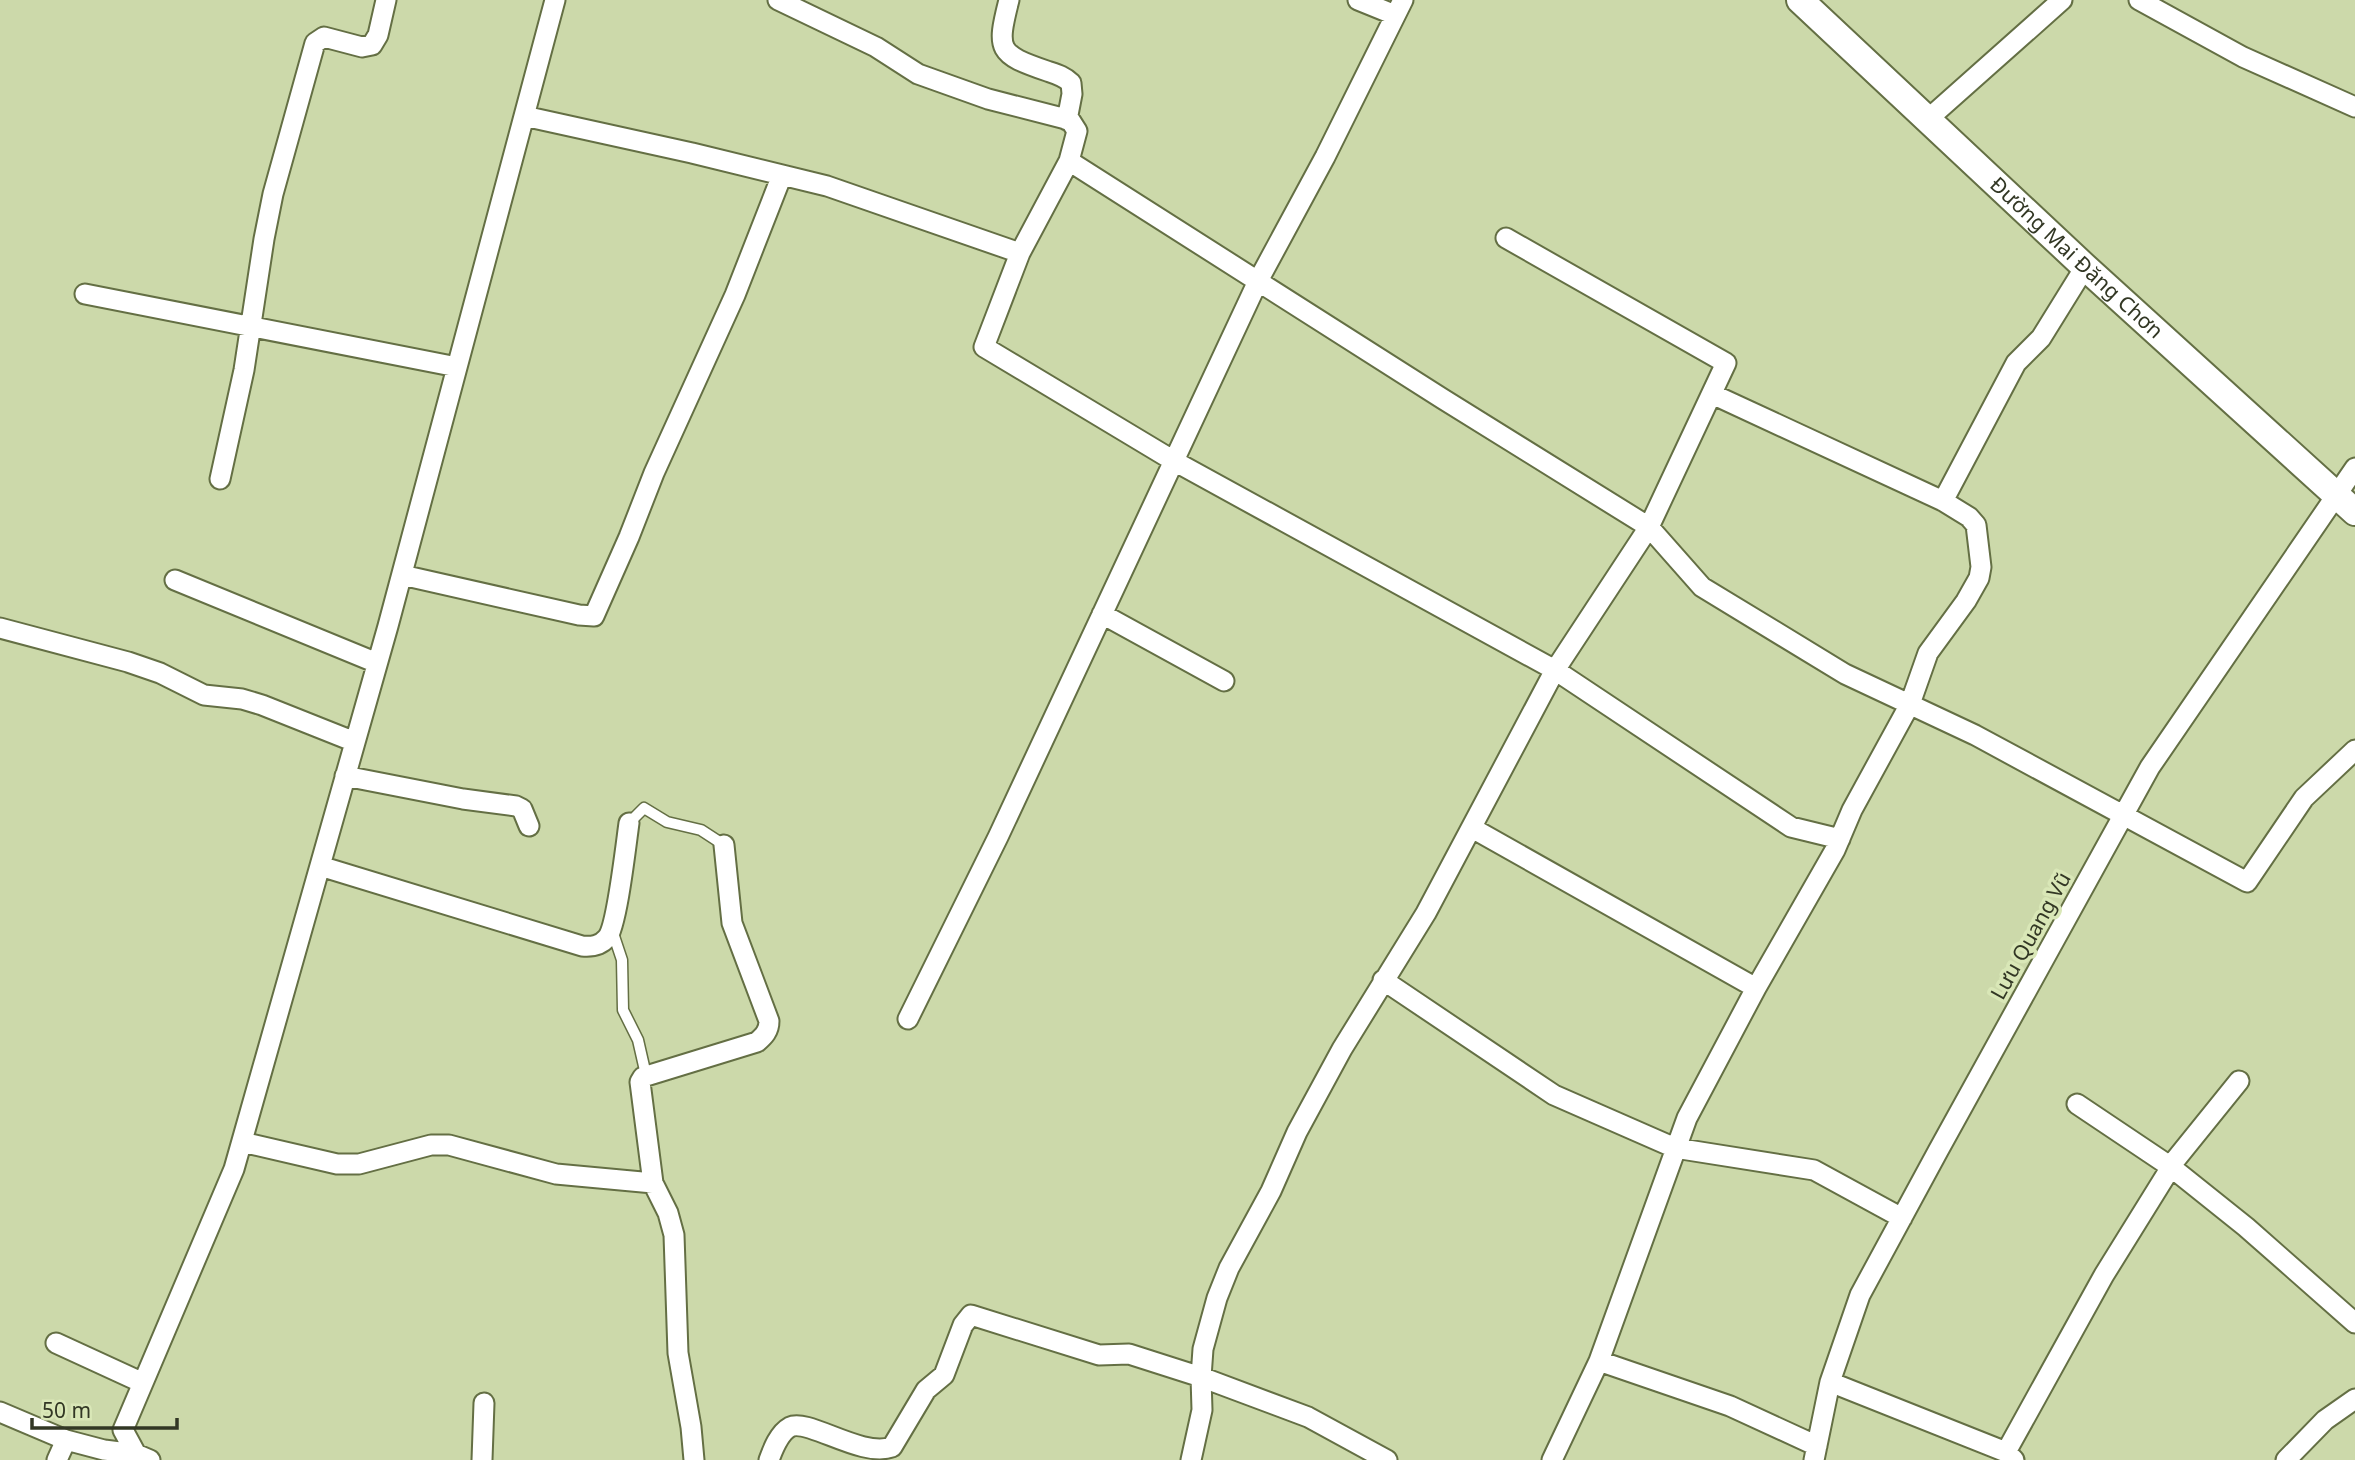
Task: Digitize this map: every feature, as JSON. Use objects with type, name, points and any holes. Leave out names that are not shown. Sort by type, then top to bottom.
[{"type":"main road","name":"Đường Mai Đăng Chơn","points":[[1800,0],[2085,267],[2346,504]]},
{"type":"street","points":[[220,479],[244,370],[273,194],[315,43],[324,37],[362,47],[372,45],[378,35],[386,0]]},
{"type":"street","points":[[143,1457],[123,1430],[234,1169],[242,1143],[402,575],[555,0]]},
{"type":"street","points":[[778,0],[876,47],[918,74],[988,99],[1070,120],[1077,131],[1069,161],[1020,253],[984,347],[1174,461],[1556,670],[1791,827],[1840,839]]},
{"type":"street","points":[[1009,0],[1003,23],[1002,43],[1005,51],[1015,60],[1057,74],[1071,83],[1072,94],[1067,120]]},
{"type":"street","points":[[908,1019],[998,837],[1258,281],[1325,157],[1399,8],[1358,0]]},
{"type":"street","points":[[1927,120],[2062,0]]},
{"type":"street","points":[[2139,0],[2243,57],[2355,107]]},
{"type":"street","points":[[524,116],[827,186],[1020,253]]},
{"type":"street","points":[[1069,161],[1454,407],[1649,527],[1702,587],[1845,674],[1975,735],[2247,882],[2304,798],[2355,750]]},
{"type":"street","points":[[402,575],[579,615],[594,616],[654,472],[735,295],[782,175]]},
{"type":"street","points":[[1191,1460],[1202,1410],[1203,1349],[1210,1319],[1229,1268],[1271,1191],[1303,1120],[1342,1049],[1426,912],[1556,670],[1649,527],[1726,363],[1506,238]]},
{"type":"street","points":[[1943,501],[2016,363],[2041,338],[2085,267]]},
{"type":"street","points":[[85,293],[457,367]]},
{"type":"street","points":[[1552,1460],[1599,1361],[1687,1118],[1714,1063],[1835,850],[1852,810],[1910,704],[1928,653],[1966,601],[1979,578],[1976,525],[1969,517],[1943,501],[1712,394]]},
{"type":"street","name":"Lưu Quang Vũ","points":[[1815,1453],[1830,1382],[1860,1295],[1902,1218],[2150,767],[2346,504],[2355,468]]},
{"type":"street","points":[[175,580],[377,663]]},
{"type":"street","points":[[1102,614],[1224,681]]},
{"type":"street","points":[[0,628],[128,662],[160,673],[204,695],[242,699],[262,705],[355,742]]},
{"type":"street","points":[[345,776],[463,799],[516,806],[522,809],[529,827]]},
{"type":"street","points":[[320,866],[582,946],[600,944],[612,930],[629,823]]},
{"type":"street","points":[[1472,828],[1756,988]]},
{"type":"street","points":[[694,1460],[678,1353],[674,1236],[668,1213],[653,1183],[640,1082],[646,1074],[757,1042],[769,1027],[732,923],[724,845]]},
{"type":"street","points":[[1383,980],[1554,1095],[1675,1148],[1814,1170],[1902,1218]]},
{"type":"street","points":[[1830,1382],[2010,1456],[2105,1275],[2171,1167],[2239,1081]]},
{"type":"street","points":[[2077,1104],[2171,1167],[2246,1227],[2355,1323]]},
{"type":"street","points":[[242,1143],[337,1164],[359,1164],[431,1145],[450,1145],[556,1174],[653,1183]]},
{"type":"street","points":[[769,1460],[787,1429],[800,1425],[843,1442],[883,1450],[892,1447],[926,1390],[944,1375],[964,1325],[971,1315],[1099,1355],[1129,1354],[1201,1377],[1308,1418],[1387,1460]]},
{"type":"street","points":[[55,1343],[143,1383]]},
{"type":"street","points":[[1599,1361],[1730,1406],[1815,1453]]},
{"type":"street","points":[[2286,1460],[2325,1420],[2355,1399]]},
{"type":"street","points":[[482,1460],[484,1404]]},
{"type":"street","points":[[0,1412],[66,1440],[143,1457]]},
{"type":"street","points":[[57,1460],[66,1440]]},
{"type":"lane","points":[[629,823],[644,808],[667,822],[701,830],[724,845]]},
{"type":"lane","points":[[612,930],[622,960],[623,1010],[638,1040],[646,1074]]}]
